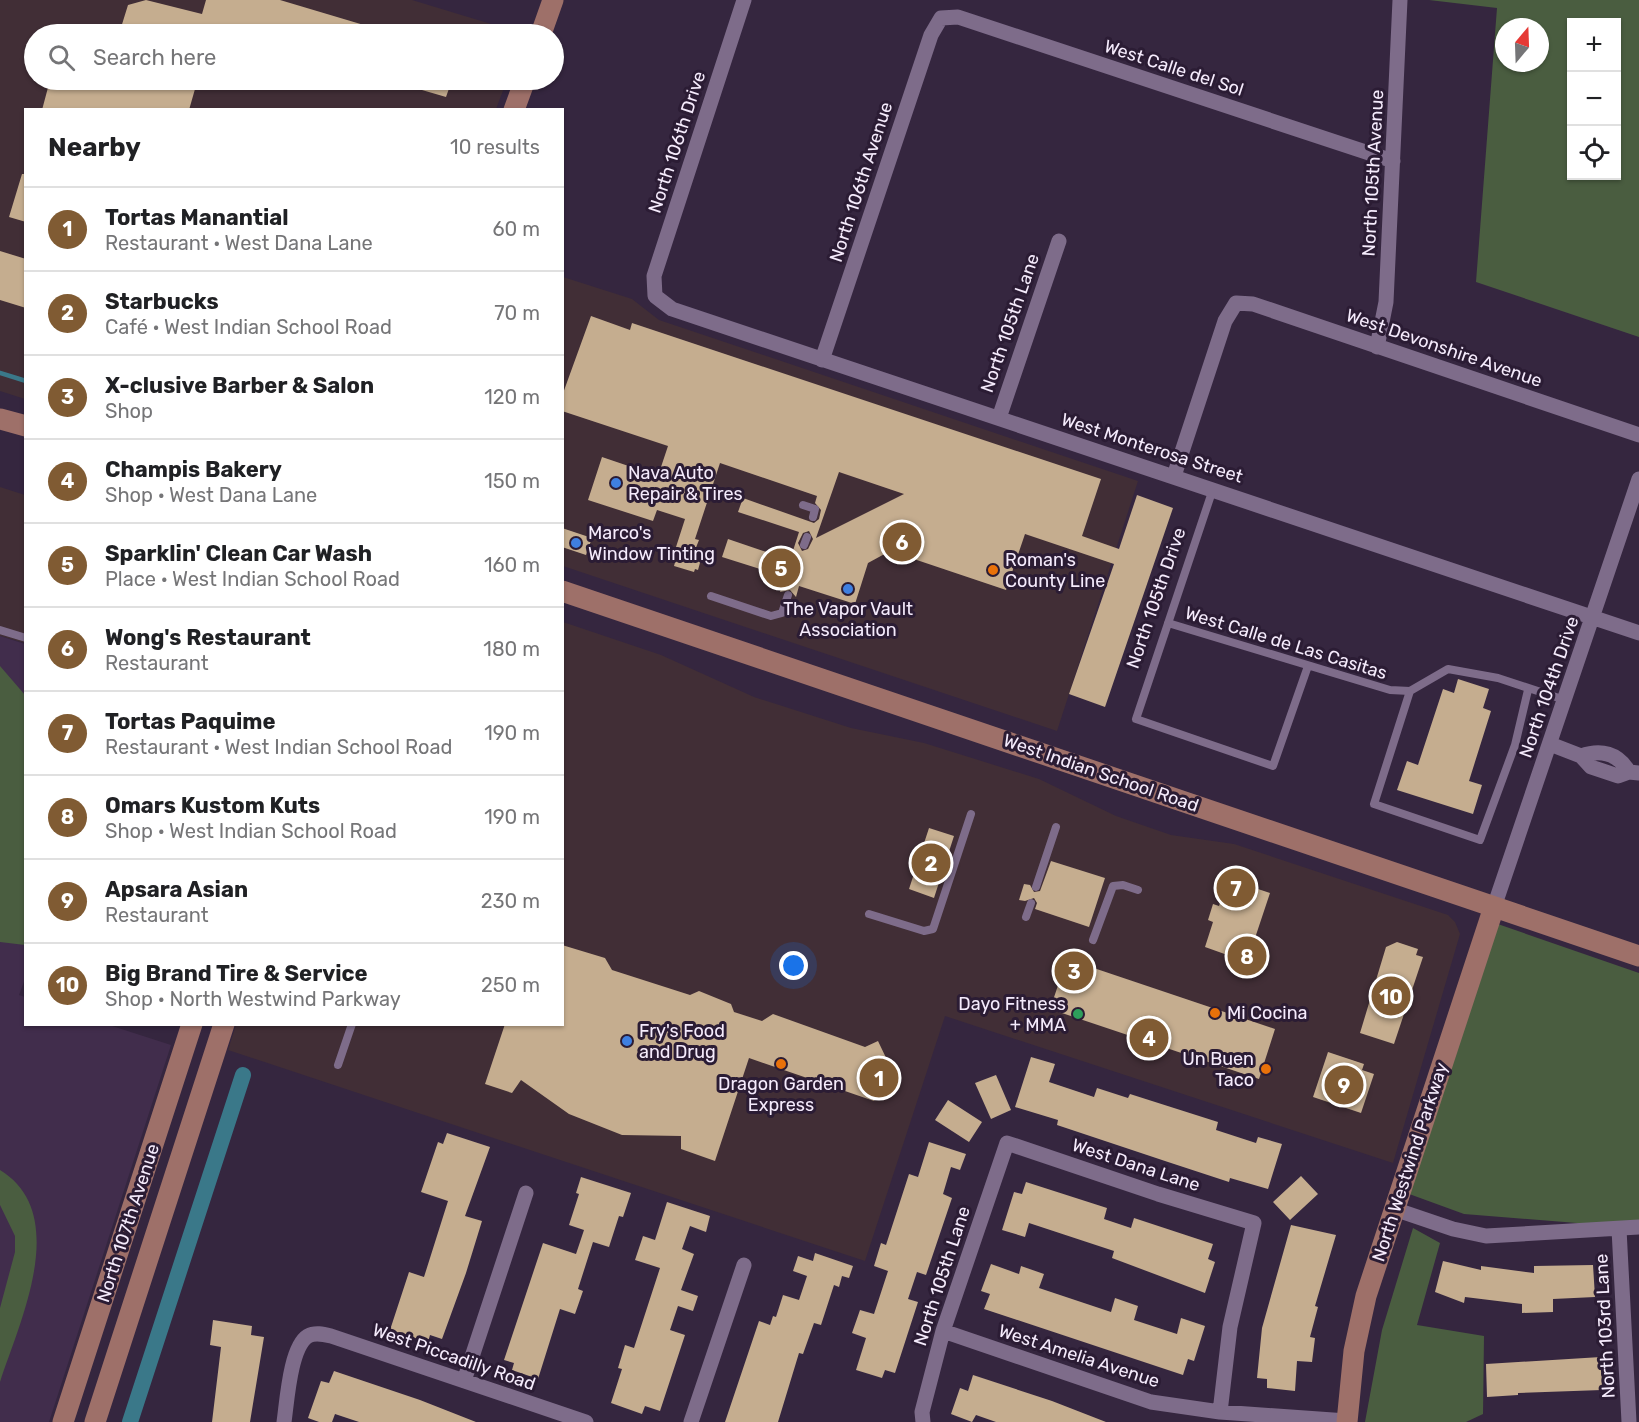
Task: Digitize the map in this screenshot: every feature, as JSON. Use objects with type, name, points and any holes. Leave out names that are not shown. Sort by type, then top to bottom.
[{"type":"main road","points":[[545,24],[554,0]]},
{"type":"main road","points":[[515,108],[521,90]]},
{"type":"main road","points":[[0,419],[24,425]]},
{"type":"main road","name":"West Indian School Road","points":[[564,592],[1639,956]]},
{"type":"main road","name":"North Westwind Parkway","points":[[1347,1421],[1358,1329],[1394,1209],[1494,906]]},
{"type":"main road","name":"North 107th Avenue","points":[[63,1422],[191,1026]]},
{"type":"main road","name":"North 107th Avenue","points":[[95,1422],[223,1026]]},
{"type":"street","name":"North 106th Drive","points":[[655,296],[654,276],[744,0]]},
{"type":"street","name":"North 105th Avenue","points":[[1377,347],[1385,314],[1400,0]]},
{"type":"street","name":"West Calle del Sol","points":[[941,18],[958,17],[1393,161]]},
{"type":"street","name":"North 106th Avenue","points":[[822,360],[931,35],[941,18]]},
{"type":"street","name":"North 105th Lane","points":[[999,418],[1059,241]]},
{"type":"street","name":"West Monterosa Street","points":[[655,296],[672,309],[1639,633]]},
{"type":"street","name":"West Devonshire Avenue","points":[[1174,476],[1225,321],[1236,303],[1254,304],[1639,435]]},
{"type":"street","name":"North 104th Drive","points":[[1494,906],[1639,479]]},
{"type":"street","points":[[1550,744],[1581,756],[1591,767],[1602,771],[1618,776],[1634,773]]},
{"type":"street","points":[[1581,756],[1595,751],[1622,760],[1634,773]]},
{"type":"street","points":[[1602,771],[1607,755]]},
{"type":"street","name":"North 105th Lane","points":[[922,1422],[922,1412],[943,1331],[1007,1143]]},
{"type":"street","name":"West Dana Lane","points":[[1007,1143],[1158,1194],[1254,1223],[1230,1327],[1220,1412]]},
{"type":"street","points":[[464,1381],[526,1193]]},
{"type":"street","points":[[1394,1209],[1453,1229],[1486,1236],[1639,1227]]},
{"type":"street","name":"North 103rd Lane","points":[[1619,1229],[1630,1422]]},
{"type":"street","points":[[691,1422],[744,1265]]},
{"type":"street","name":"West Amelia Avenue","points":[[943,1331],[1151,1402],[1220,1412],[1347,1421]]},
{"type":"street","name":"West Piccadilly Road","points":[[284,1422],[294,1359],[299,1346],[308,1335],[331,1336],[586,1422]]},
{"type":"street","points":[[1630,1422],[1639,1422]]},
{"type":"lane","name":"North 105th Drive","points":[[1213,489],[1136,719],[1273,766],[1308,666]]},
{"type":"lane","points":[[803,505],[815,509],[813,518]]},
{"type":"lane","points":[[804,545],[807,537]]},
{"type":"lane","points":[[711,596],[771,616],[782,613],[788,595]]},
{"type":"lane","name":"West Calle de Las Casitas","points":[[1168,623],[1390,690],[1410,691]]},
{"type":"lane","points":[[0,630],[24,637]]},
{"type":"lane","points":[[1410,691],[1448,669],[1498,678],[1528,690],[1565,700]]},
{"type":"lane","name":"North 104th Drive","points":[[1410,691],[1374,804],[1480,840],[1515,745],[1528,690]]},
{"type":"lane","points":[[869,914],[924,931],[933,929],[971,814]]},
{"type":"lane","points":[[1036,887],[1056,827]]},
{"type":"lane","points":[[1093,940],[1113,886],[1123,885],[1138,890]]},
{"type":"lane","points":[[1026,917],[1030,903]]},
{"type":"lane","points":[[338,1065],[351,1026]]},
{"type":"shaded area","points":[[0,0],[412,0],[491,24],[24,24],[24,90],[503,90],[496,108],[24,108],[24,399],[0,391]]},
{"type":"shaded area","points":[[564,277],[632,299],[659,320],[1138,481],[1057,731],[564,566]]},
{"type":"shaded area","points":[[0,487],[24,495],[24,643],[0,636]]},
{"type":"shaded area","points":[[564,622],[661,655],[754,697],[851,728],[924,743],[1039,779],[1116,816],[1171,835],[1234,844],[1448,915],[1455,922],[1460,934],[1393,1163],[945,1016],[865,1261],[228,1050],[236,1026],[564,1026]]},
{"type":"shaded area","points":[[0,636],[24,644],[24,981],[19,995],[24,997],[24,1026],[112,1026],[171,1045],[49,1422],[0,1422]]},
{"type":"green space","points":[[1429,0],[1639,0],[1639,337],[1476,282],[1495,34],[1495,72],[1549,72],[1549,18],[1496,18],[1497,8]]},
{"type":"green space","points":[[0,666],[24,694],[24,945],[0,942]]},
{"type":"green space","points":[[1489,921],[1639,973],[1639,1228],[1464,1214],[1401,1191]]},
{"type":"green space","points":[[0,1170],[21,1189],[33,1213],[37,1241],[34,1270],[27,1301],[0,1382],[0,1308],[15,1252],[15,1236],[0,1205]]},
{"type":"green space","points":[[1413,1228],[1440,1243],[1417,1325],[1484,1336],[1483,1414],[1466,1422],[1365,1422],[1382,1330]]},
{"type":"building","points":[[146,0],[202,14],[206,0],[280,0],[361,24],[122,24],[128,5]]},
{"type":"building","points":[[47,90],[195,90],[190,108],[43,108]]},
{"type":"building","points":[[422,90],[448,90],[446,97]]},
{"type":"building","points":[[22,174],[24,174],[24,221],[9,217]]},
{"type":"building","points":[[0,251],[24,258],[24,307],[0,300]]},
{"type":"building","points":[[591,316],[630,330],[632,323],[1101,479],[1082,536],[1119,549],[1137,495],[1173,508],[1105,707],[1069,694],[1114,564],[1025,534],[1006,590],[890,551],[868,563],[855,604],[799,586],[796,597],[790,590],[780,592],[785,577],[722,557],[728,539],[790,560],[799,532],[738,512],[743,498],[814,523],[819,519],[821,510],[815,503],[817,496],[720,463],[695,539],[699,540],[695,550],[703,552],[698,570],[695,569],[694,572],[674,566],[679,548],[676,547],[685,519],[657,510],[653,521],[588,500],[602,457],[658,476],[668,446],[564,412],[564,390]],"holes":[[[839,472],[904,494],[816,538]],[[809,531],[813,539],[808,549],[802,551],[798,543],[803,533]]]},
{"type":"building","name":"Marco's Window Tinting","points":[[564,529],[592,538],[586,555],[564,548]]},
{"type":"building","points":[[1458,679],[1489,689],[1483,708],[1491,711],[1469,781],[1482,785],[1473,814],[1397,790],[1407,761],[1418,765],[1443,689],[1454,693]]},
{"type":"building","points":[[929,828],[954,836],[934,898],[909,889]]},
{"type":"building","points":[[1051,861],[1105,878],[1089,927],[1035,909],[1037,903],[1034,898],[1019,900],[1024,884],[1030,885],[1034,892],[1040,891]]},
{"type":"building","points":[[1228,879],[1270,893],[1247,962],[1205,947],[1213,922],[1208,920],[1213,904],[1219,906]]},
{"type":"building","points":[[1397,942],[1418,949],[1416,955],[1423,957],[1394,1044],[1360,1033],[1386,947]]},
{"type":"building","name":"Fry's Food and Drug","points":[[564,946],[605,958],[612,970],[690,995],[699,991],[731,1004],[734,1012],[762,1021],[773,1014],[865,1047],[878,1041],[888,1062],[874,1101],[749,1058],[715,1161],[681,1149],[681,1136],[622,1135],[569,1114],[521,1080],[512,1093],[485,1084],[504,1026],[564,1026]]},
{"type":"building","points":[[1067,959],[1275,1029],[1259,1079],[1050,1009]]},
{"type":"building","points":[[1328,1052],[1364,1064],[1362,1070],[1374,1074],[1361,1113],[1313,1097]]},
{"type":"building","points":[[1031,1057],[1055,1064],[1049,1082],[1094,1097],[1097,1088],[1128,1098],[1130,1094],[1218,1122],[1216,1130],[1256,1143],[1258,1137],[1282,1144],[1268,1189],[1230,1178],[1229,1182],[1057,1125],[1058,1120],[1015,1107]]},
{"type":"building","points":[[996,1075],[1011,1110],[991,1119],[975,1083]]},
{"type":"building","points":[[948,1100],[982,1122],[969,1142],[935,1120]]},
{"type":"building","points":[[447,1133],[490,1147],[465,1216],[482,1221],[466,1273],[442,1339],[430,1335],[428,1342],[390,1330],[409,1272],[424,1277],[448,1201],[421,1192],[438,1142],[443,1144]]},
{"type":"building","points":[[929,1142],[966,1154],[960,1170],[951,1167],[943,1194],[952,1198],[926,1275],[917,1272],[908,1299],[918,1302],[895,1373],[885,1370],[882,1378],[856,1370],[866,1338],[852,1333],[860,1310],[874,1314],[888,1271],[874,1266],[881,1243],[886,1245],[909,1174],[918,1177]]},
{"type":"building","points":[[1301,1176],[1318,1194],[1290,1220],[1273,1202]]},
{"type":"building","points":[[581,1177],[631,1193],[623,1217],[619,1216],[609,1247],[593,1242],[578,1289],[583,1291],[575,1314],[560,1309],[538,1379],[512,1370],[514,1363],[504,1360],[543,1243],[576,1254],[584,1230],[569,1225],[579,1194],[576,1193]]},
{"type":"building","points":[[1026,1182],[1107,1208],[1104,1219],[1131,1228],[1134,1218],[1213,1244],[1208,1259],[1215,1262],[1205,1293],[1112,1258],[1114,1251],[1029,1223],[1025,1237],[1002,1230],[1014,1192],[1022,1194]]},
{"type":"building","points":[[667,1202],[710,1216],[706,1232],[690,1226],[682,1249],[694,1254],[681,1290],[698,1296],[693,1311],[678,1306],[670,1330],[685,1335],[660,1411],[645,1406],[642,1414],[611,1403],[622,1369],[618,1368],[625,1345],[634,1348],[660,1268],[635,1260],[643,1236],[655,1240]]},
{"type":"building","points":[[1291,1225],[1336,1235],[1315,1306],[1318,1307],[1310,1337],[1315,1338],[1312,1362],[1297,1361],[1295,1391],[1267,1388],[1267,1379],[1257,1378],[1262,1328]]},
{"type":"building","points":[[815,1253],[853,1266],[849,1278],[842,1276],[839,1287],[834,1285],[821,1325],[814,1323],[803,1354],[799,1353],[778,1422],[725,1422],[759,1321],[770,1325],[773,1316],[776,1317],[783,1295],[799,1300],[807,1276],[793,1271],[798,1256],[813,1261]]},
{"type":"building","points":[[1443,1261],[1481,1270],[1481,1266],[1534,1273],[1534,1266],[1593,1265],[1595,1297],[1553,1299],[1553,1312],[1522,1313],[1522,1304],[1465,1297],[1464,1303],[1435,1292]]},
{"type":"building","points":[[991,1264],[1019,1274],[1021,1266],[1044,1274],[1039,1288],[1111,1312],[1115,1298],[1138,1306],[1134,1320],[1177,1334],[1181,1318],[1205,1326],[1194,1361],[1188,1359],[1183,1375],[984,1309],[990,1294],[981,1291]]},
{"type":"building","points":[[213,1320],[252,1326],[251,1335],[264,1337],[250,1422],[212,1422],[221,1347],[210,1345]]},
{"type":"building","points":[[1601,1357],[1602,1390],[1518,1393],[1518,1395],[1487,1397],[1486,1364]]},
{"type":"building","points":[[334,1371],[476,1422],[359,1422],[335,1414],[332,1422],[319,1422],[308,1418],[321,1381],[329,1383]]},
{"type":"building","points":[[973,1375],[1052,1401],[1106,1422],[996,1422],[976,1415],[972,1422],[951,1414],[960,1388],[968,1391]]},
{"type":"waterway","points":[[0,373],[24,380]]},
{"type":"waterway","points":[[130,1422],[243,1075]]},
{"type":"place","name":"Nava Auto Repair & Tires","points":[[616,483]]},
{"type":"place","name":"Wong's Restaurant","points":[[902,542]]},
{"type":"place","name":"Marco's Window Tinting","points":[[576,543]]},
{"type":"place","name":"Sparklin' Clean Car Wash","points":[[781,568]]},
{"type":"place","name":"Roman's County Line","points":[[993,570]]},
{"type":"place","name":"The Vapor Vault Association","points":[[848,589]]},
{"type":"place","name":"Starbucks","points":[[931,863]]},
{"type":"place","name":"Tortas Paquime","points":[[1236,888]]},
{"type":"place","name":"Omars Kustom Kuts","points":[[1247,956]]},
{"type":"place","name":"X-clusive Barber & Salon","points":[[1074,971]]},
{"type":"place","name":"Big Brand Tire & Service","points":[[1391,996]]},
{"type":"place","name":"Mi Cocina","points":[[1215,1013]]},
{"type":"place","name":"Dayo Fitness + MMA","points":[[1078,1014]]},
{"type":"place","name":"Champis Bakery","points":[[1149,1038]]},
{"type":"place","name":"Fry's Food and Drug","points":[[627,1041]]},
{"type":"place","name":"Dragon Garden Express","points":[[781,1064]]},
{"type":"place","name":"Un Buen Taco","points":[[1266,1069]]},
{"type":"place","name":"Tortas Manantial","points":[[879,1078]]},
{"type":"place","name":"Apsara Asian","points":[[1344,1085]]}]
